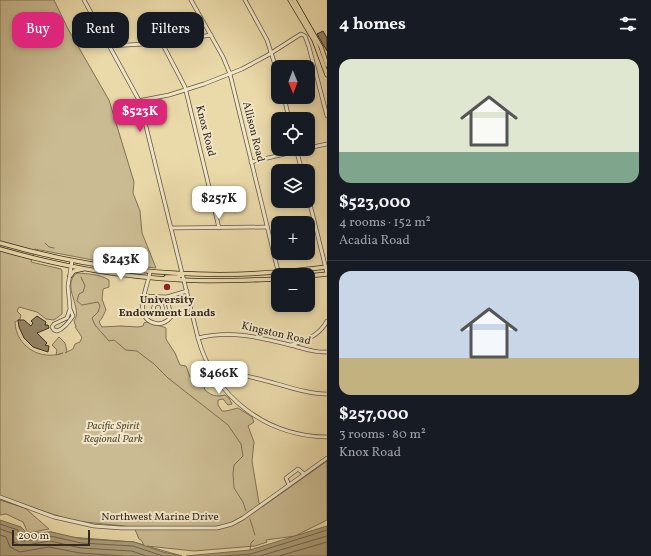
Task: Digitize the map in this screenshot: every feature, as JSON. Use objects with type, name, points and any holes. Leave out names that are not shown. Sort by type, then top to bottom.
[{"type":"main road","points":[[290,0],[314,40],[327,75]]},
{"type":"main road","points":[[294,0],[321,47],[327,65]]},
{"type":"main road","points":[[0,243],[72,261],[150,272],[182,274],[271,274]]},
{"type":"main road","points":[[0,249],[72,266],[158,278],[184,280],[271,279]]},
{"type":"main road","points":[[315,269],[326,267]]},
{"type":"main road","points":[[70,276],[74,272],[84,268]]},
{"type":"main road","points":[[158,278],[178,277],[182,274]]},
{"type":"main road","points":[[315,275],[327,274]]},
{"type":"street","points":[[84,0],[91,12]]},
{"type":"street","name":"Allison Road","points":[[191,0],[211,35],[230,74],[277,268]]},
{"type":"street","points":[[245,0],[264,34],[274,60]]},
{"type":"street","points":[[117,105],[140,102],[186,90],[230,74],[272,53],[301,34],[305,36],[309,47],[327,116]]},
{"type":"street","points":[[204,36],[211,35]]},
{"type":"street","points":[[111,48],[140,102],[198,338],[204,356],[215,377],[236,402],[262,421],[279,429],[298,434],[327,437]]},
{"type":"street","name":"Knox Road","points":[[165,48],[180,75],[186,90],[219,228]]},
{"type":"street","points":[[315,147],[327,144]]},
{"type":"street","points":[[251,162],[274,156]]},
{"type":"street","points":[[311,208],[327,274]]},
{"type":"street","points":[[171,228],[267,227]]},
{"type":"street","points":[[68,319],[54,324],[52,327],[57,332],[61,330],[68,319],[70,309],[68,286],[72,261]]},
{"type":"street","points":[[150,272],[142,306],[145,317],[150,322],[162,324],[167,322],[171,317],[167,297]]},
{"type":"street","points":[[144,296],[167,297],[187,291]]},
{"type":"street","points":[[162,305],[167,297]]},
{"type":"street","points":[[291,345],[315,335],[327,321]]},
{"type":"street","name":"Kingston Road","points":[[198,338],[221,334],[243,334],[314,352],[327,352]]},
{"type":"street","points":[[215,377],[224,375],[239,376],[308,393],[327,394]]},
{"type":"street","name":"Northwest Marine Drive","points":[[0,497],[54,517],[94,526],[121,528],[212,528],[226,526],[237,522],[327,458]]},
{"type":"street","points":[[289,485],[286,480],[287,477],[298,469],[304,474]]},
{"type":"green space","name":"Pacific Spirit Regional Park","points":[[0,0],[54,0],[60,12],[12,12],[12,48],[64,48],[64,21],[72,36],[72,48],[79,48],[109,100],[134,182],[133,193],[140,211],[142,233],[156,268],[103,262],[35,249],[31,262],[61,269],[62,271],[62,314],[54,320],[46,319],[37,312],[19,307],[17,311],[21,315],[20,319],[15,322],[16,331],[20,339],[31,350],[46,355],[56,355],[57,350],[52,345],[59,337],[65,343],[67,351],[65,353],[73,349],[75,344],[80,342],[82,337],[75,327],[74,321],[76,310],[71,290],[72,278],[77,273],[98,275],[109,280],[109,287],[103,289],[102,299],[106,310],[99,322],[102,327],[138,327],[143,326],[144,323],[147,322],[166,328],[166,339],[175,353],[180,365],[186,366],[190,377],[204,387],[210,394],[214,396],[225,395],[229,398],[232,404],[228,405],[223,399],[218,400],[218,405],[222,411],[238,408],[252,417],[254,422],[248,426],[254,442],[252,461],[259,503],[262,507],[327,461],[327,520],[295,536],[266,540],[267,542],[255,546],[194,551],[147,546],[182,556],[0,556],[0,525],[14,536],[22,537],[31,536],[37,533],[51,532],[70,537],[134,542],[144,545],[139,539],[134,527],[74,521],[0,496]]},
{"type":"green space","points":[[0,500],[25,508],[49,529],[28,533],[23,522],[6,514],[0,515]]},
{"type":"water","points":[[0,520],[21,527],[25,531],[21,536],[22,537],[31,536],[37,533],[51,532],[82,539],[134,542],[163,552],[182,556],[0,556]]},
{"type":"water","points":[[327,526],[327,556],[186,556],[250,550]]},
{"type":"building","points":[[323,31],[327,38],[327,51],[317,34]]},
{"type":"building","points":[[37,316],[46,322],[45,325],[48,325],[49,328],[37,333],[47,343],[45,345],[49,346],[48,352],[33,347],[24,338],[19,327],[18,320],[24,320],[31,326],[33,323],[31,321]]},
{"type":"waterway","points":[[45,243],[49,247],[54,248]]},
{"type":"waterway","points":[[81,277],[85,286],[83,292],[79,294],[77,301],[82,305],[98,302],[100,306],[98,312],[92,318],[95,325],[109,341],[114,340],[126,350],[137,351],[154,364],[168,378],[228,425],[241,444],[243,456],[234,465],[234,488],[243,502],[246,511]]},
{"type":"waterway","points":[[250,519],[255,535]]},
{"type":"waterway","points":[[250,550],[251,543],[254,540]]},
{"type":"place","name":"University Endowment Lands","points":[[167,287]]}]
